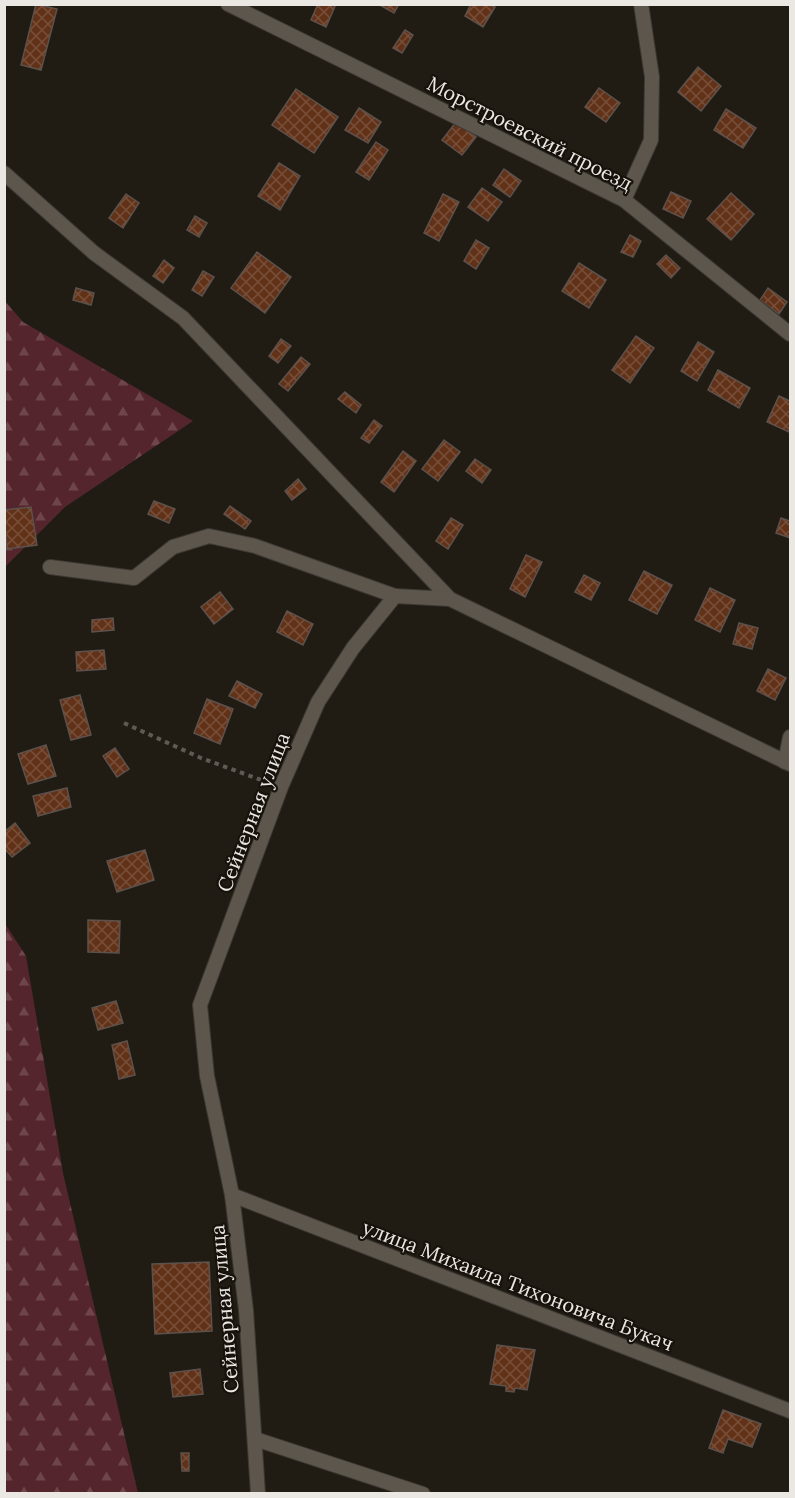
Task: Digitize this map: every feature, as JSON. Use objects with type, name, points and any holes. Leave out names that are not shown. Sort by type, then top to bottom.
[{"type":"lane","name":"Морстроевский проезд","points":[[228,4],[624,200],[790,334]]},
{"type":"lane","points":[[624,200],[651,140],[652,77],[641,4]]},
{"type":"lane","points":[[4,173],[94,253],[183,318],[450,599],[788,763],[790,737]]},
{"type":"lane","points":[[50,567],[134,578],[173,547],[209,536],[255,546],[395,596],[450,599]]},
{"type":"lane","name":"Сейнерная улица","points":[[258,1494],[246,1310],[232,1195],[207,1076],[200,1005],[281,787],[318,702],[353,648],[395,596]]},
{"type":"lane","name":"улица Михаила Тихоновича Букач","points":[[232,1195],[790,1411]]},
{"type":"lane","points":[[255,1439],[423,1494]]},
{"type":"path","points":[[123,723],[201,758],[281,787]]},
{"type":"green space","points":[[4,300],[23,322],[193,421],[65,507],[5,567]]},
{"type":"green space","points":[[4,922],[26,956],[63,1173],[138,1493],[5,1492]]},
{"type":"building","points":[[36,4],[57,9],[41,70],[21,65]]},
{"type":"building","points":[[318,4],[336,4],[326,27],[311,20]]},
{"type":"building","points":[[378,4],[399,4],[394,13]]},
{"type":"building","points":[[471,4],[489,4],[495,7],[483,27],[465,16]]},
{"type":"building","points":[[405,30],[413,35],[402,53],[393,48]]},
{"type":"building","points":[[698,67],[721,86],[701,111],[678,92]]},
{"type":"building","points":[[599,88],[620,103],[606,122],[585,107]]},
{"type":"building","points":[[296,89],[338,117],[314,153],[272,125]]},
{"type":"building","points":[[359,108],[381,122],[368,143],[345,130]]},
{"type":"building","points":[[726,109],[756,128],[743,148],[714,130]]},
{"type":"building","points":[[456,122],[476,137],[462,155],[442,140]]},
{"type":"building","points":[[376,142],[388,150],[369,180],[356,172]]},
{"type":"building","points":[[279,163],[300,176],[280,210],[258,196]]},
{"type":"building","points":[[504,169],[521,181],[510,197],[493,185]]},
{"type":"building","points":[[482,188],[502,202],[488,221],[468,207]]},
{"type":"building","points":[[671,192],[691,201],[683,218],[663,209]]},
{"type":"building","points":[[731,193],[754,214],[731,240],[707,219]]},
{"type":"building","points":[[126,194],[139,203],[123,228],[109,218]]},
{"type":"building","points":[[443,194],[459,202],[439,241],[424,233]]},
{"type":"building","points":[[195,216],[207,223],[199,237],[187,230]]},
{"type":"building","points":[[630,235],[641,241],[633,257],[621,252]]},
{"type":"building","points":[[476,240],[489,248],[476,269],[464,261]]},
{"type":"building","points":[[257,252],[291,277],[265,313],[231,288]]},
{"type":"building","points":[[666,255],[680,268],[671,278],[657,264]]},
{"type":"building","points":[[164,260],[174,268],[163,283],[153,276]]},
{"type":"building","points":[[579,263],[606,280],[589,308],[562,291]]},
{"type":"building","points":[[203,271],[214,277],[202,296],[192,290]]},
{"type":"building","points":[[76,288],[94,293],[91,305],[73,300]]},
{"type":"building","points":[[768,288],[787,302],[779,314],[760,300]]},
{"type":"building","points":[[636,336],[654,348],[630,383],[612,370]]},
{"type":"building","points":[[281,339],[291,346],[278,363],[269,356]]},
{"type":"building","points":[[698,342],[714,352],[697,381],[681,371]]},
{"type":"building","points":[[301,357],[310,364],[288,391],[279,384]]},
{"type":"building","points":[[718,370],[750,388],[739,408],[708,390]]},
{"type":"building","points":[[345,392],[361,405],[356,413],[338,399]]},
{"type":"building","points":[[779,396],[790,401],[789,432],[767,422]]},
{"type":"building","points":[[374,420],[382,426],[369,443],[361,438]]},
{"type":"building","points":[[444,440],[460,452],[438,481],[422,469]]},
{"type":"building","points":[[403,451],[416,461],[394,492],[381,482]]},
{"type":"building","points":[[475,459],[491,470],[482,483],[466,471]]},
{"type":"building","points":[[298,479],[306,489],[292,500],[285,491]]},
{"type":"building","points":[[154,501],[175,509],[169,523],[148,514]]},
{"type":"building","points":[[230,506],[251,521],[245,529],[224,514]]},
{"type":"building","points":[[31,507],[37,545],[7,549],[4,510]]},
{"type":"building","points":[[451,518],[463,525],[448,549],[436,541]]},
{"type":"building","points":[[781,518],[790,521],[790,538],[776,533]]},
{"type":"building","points":[[526,555],[542,562],[525,597],[510,589]]},
{"type":"building","points":[[644,571],[672,585],[657,614],[629,600]]},
{"type":"building","points":[[584,575],[600,583],[591,600],[575,592]]},
{"type":"building","points":[[710,588],[735,600],[720,632],[695,620]]},
{"type":"building","points":[[220,592],[233,609],[214,624],[201,607]]},
{"type":"building","points":[[287,611],[313,624],[303,645],[277,632]]},
{"type":"building","points":[[113,618],[114,630],[92,632],[92,620]]},
{"type":"building","points":[[739,623],[758,628],[752,649],[733,644]]},
{"type":"building","points":[[104,650],[106,669],[77,671],[76,652]]},
{"type":"building","points":[[768,669],[786,678],[775,700],[757,691]]},
{"type":"building","points":[[237,681],[262,694],[255,708],[229,696]]},
{"type":"building","points":[[80,695],[91,735],[71,740],[60,700]]},
{"type":"building","points":[[207,699],[233,709],[220,744],[194,733]]},
{"type":"building","points":[[46,745],[56,776],[28,784],[18,754]]},
{"type":"building","points":[[115,748],[129,769],[117,777],[103,756]]},
{"type":"building","points":[[67,788],[71,807],[38,816],[33,796]]},
{"type":"building","points":[[15,823],[30,843],[12,857],[4,848],[4,832]]},
{"type":"building","points":[[145,850],[154,880],[117,892],[107,861]]},
{"type":"building","points":[[88,920],[120,921],[119,953],[88,952]]},
{"type":"building","points":[[116,1001],[123,1023],[98,1030],[92,1008]]},
{"type":"building","points":[[127,1041],[135,1075],[119,1079],[112,1045]]},
{"type":"building","points":[[209,1262],[212,1331],[155,1334],[152,1264]]},
{"type":"building","points":[[497,1345],[535,1350],[527,1390],[515,1388],[514,1392],[506,1391],[506,1386],[490,1384]]},
{"type":"building","points":[[200,1369],[203,1394],[173,1397],[170,1373]]},
{"type":"building","points":[[723,1410],[761,1424],[752,1447],[728,1439],[723,1453],[709,1448]]},
{"type":"building","points":[[181,1453],[189,1453],[189,1471],[182,1471]]}]
